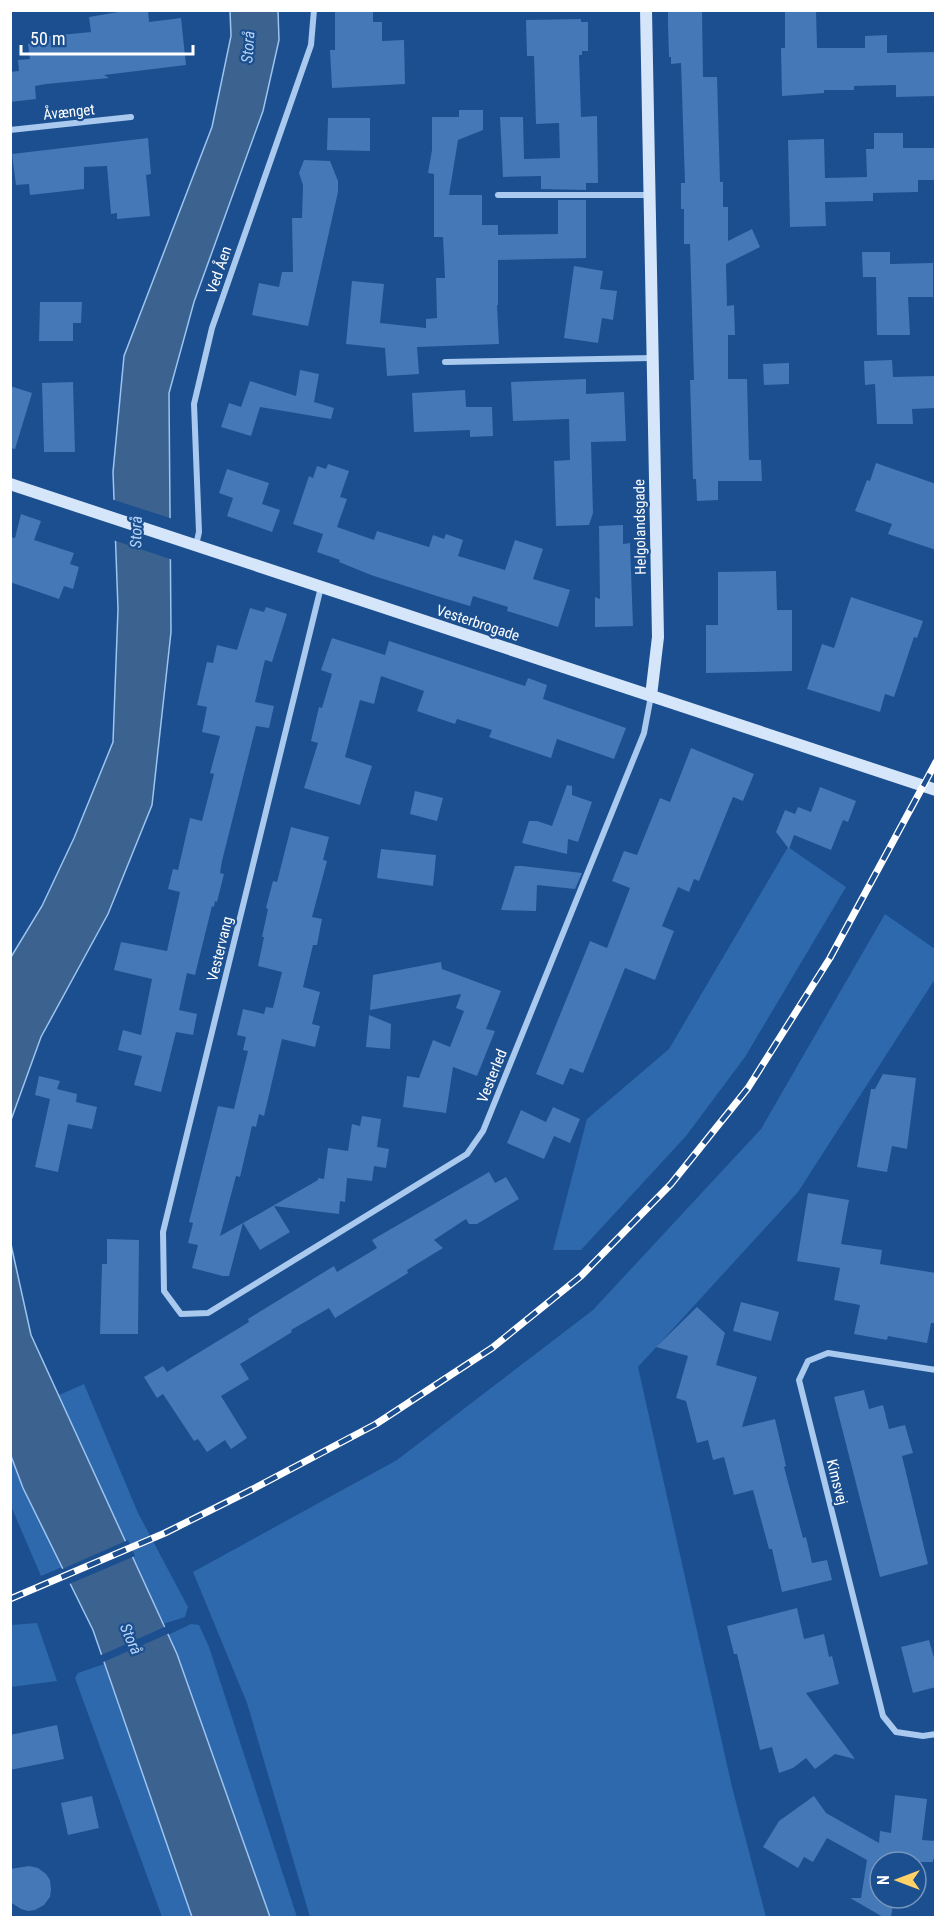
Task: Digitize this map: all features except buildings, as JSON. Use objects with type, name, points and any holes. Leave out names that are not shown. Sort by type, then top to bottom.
[{"type":"street","name":"Ved Åen","points":[[196,546],[199,532],[194,404],[212,328],[311,45],[314,10]]},
{"type":"street","name":"Helgolandsgade","points":[[646,10],[658,637],[651,696]]},
{"type":"street","name":"Åvænget","points":[[10,130],[131,117]]},
{"type":"street","points":[[498,195],[649,195]]},
{"type":"street","points":[[445,362],[652,358]]},
{"type":"street","name":"Vesterbrogade","points":[[10,484],[936,790]]},
{"type":"street","name":"Vestervang","points":[[181,1314],[164,1291],[162,1232],[321,587]]},
{"type":"street","name":"Vesterled","points":[[181,1314],[208,1313],[466,1154],[483,1131],[640,744],[651,696]]},
{"type":"street","name":"Kimsvej","points":[[936,1370],[828,1353],[808,1361],[799,1380],[883,1716],[896,1732],[923,1736],[936,1734]]},
{"type":"shaded area","points":[[788,847],[846,887],[745,1057],[686,1136],[581,1250],[553,1250],[587,1119],[669,1049]]},
{"type":"shaded area","points":[[885,914],[935,949],[935,979],[798,1192],[638,1367],[732,1787],[766,1917],[310,1917],[247,1703],[193,1572],[397,1460],[593,1310],[761,1129]]},
{"type":"shaded area","points":[[84,1384],[138,1513],[188,1607],[185,1617],[163,1624],[59,1395]]},
{"type":"shaded area","points":[[10,1456],[23,1488],[62,1567],[41,1576],[11,1506]]},
{"type":"shaded area","points":[[37,1623],[57,1681],[11,1687],[11,1625]]},
{"type":"shaded area","points":[[191,1624],[199,1625],[209,1647],[297,1917],[270,1917],[177,1654],[168,1635]]},
{"type":"shaded area","points":[[104,1664],[192,1917],[162,1917],[75,1678],[78,1673]]},
{"type":"water","name":"Storå","points":[[230,11],[278,11],[279,40],[263,111],[194,302],[169,393],[171,632],[152,805],[108,914],[41,1037],[11,1120],[11,957],[42,906],[74,838],[113,742],[118,609],[113,472],[124,356],[212,127],[231,36]]},
{"type":"water","name":"Storå","points":[[10,1240],[31,1335],[177,1654],[270,1917],[192,1917],[93,1630],[23,1488],[11,1456]]},
{"type":"pier","points":[[111,499],[173,519],[173,560],[113,540]]},
{"type":"pier","points":[[128,1540],[135,1556],[67,1585],[60,1570]]},
{"type":"pier","points":[[167,1626],[170,1633],[101,1663],[99,1656]]},
{"type":"railway","points":[[10,1599],[165,1533],[376,1424],[492,1348],[581,1276],[671,1184],[748,1088],[830,958],[936,762]]}]
